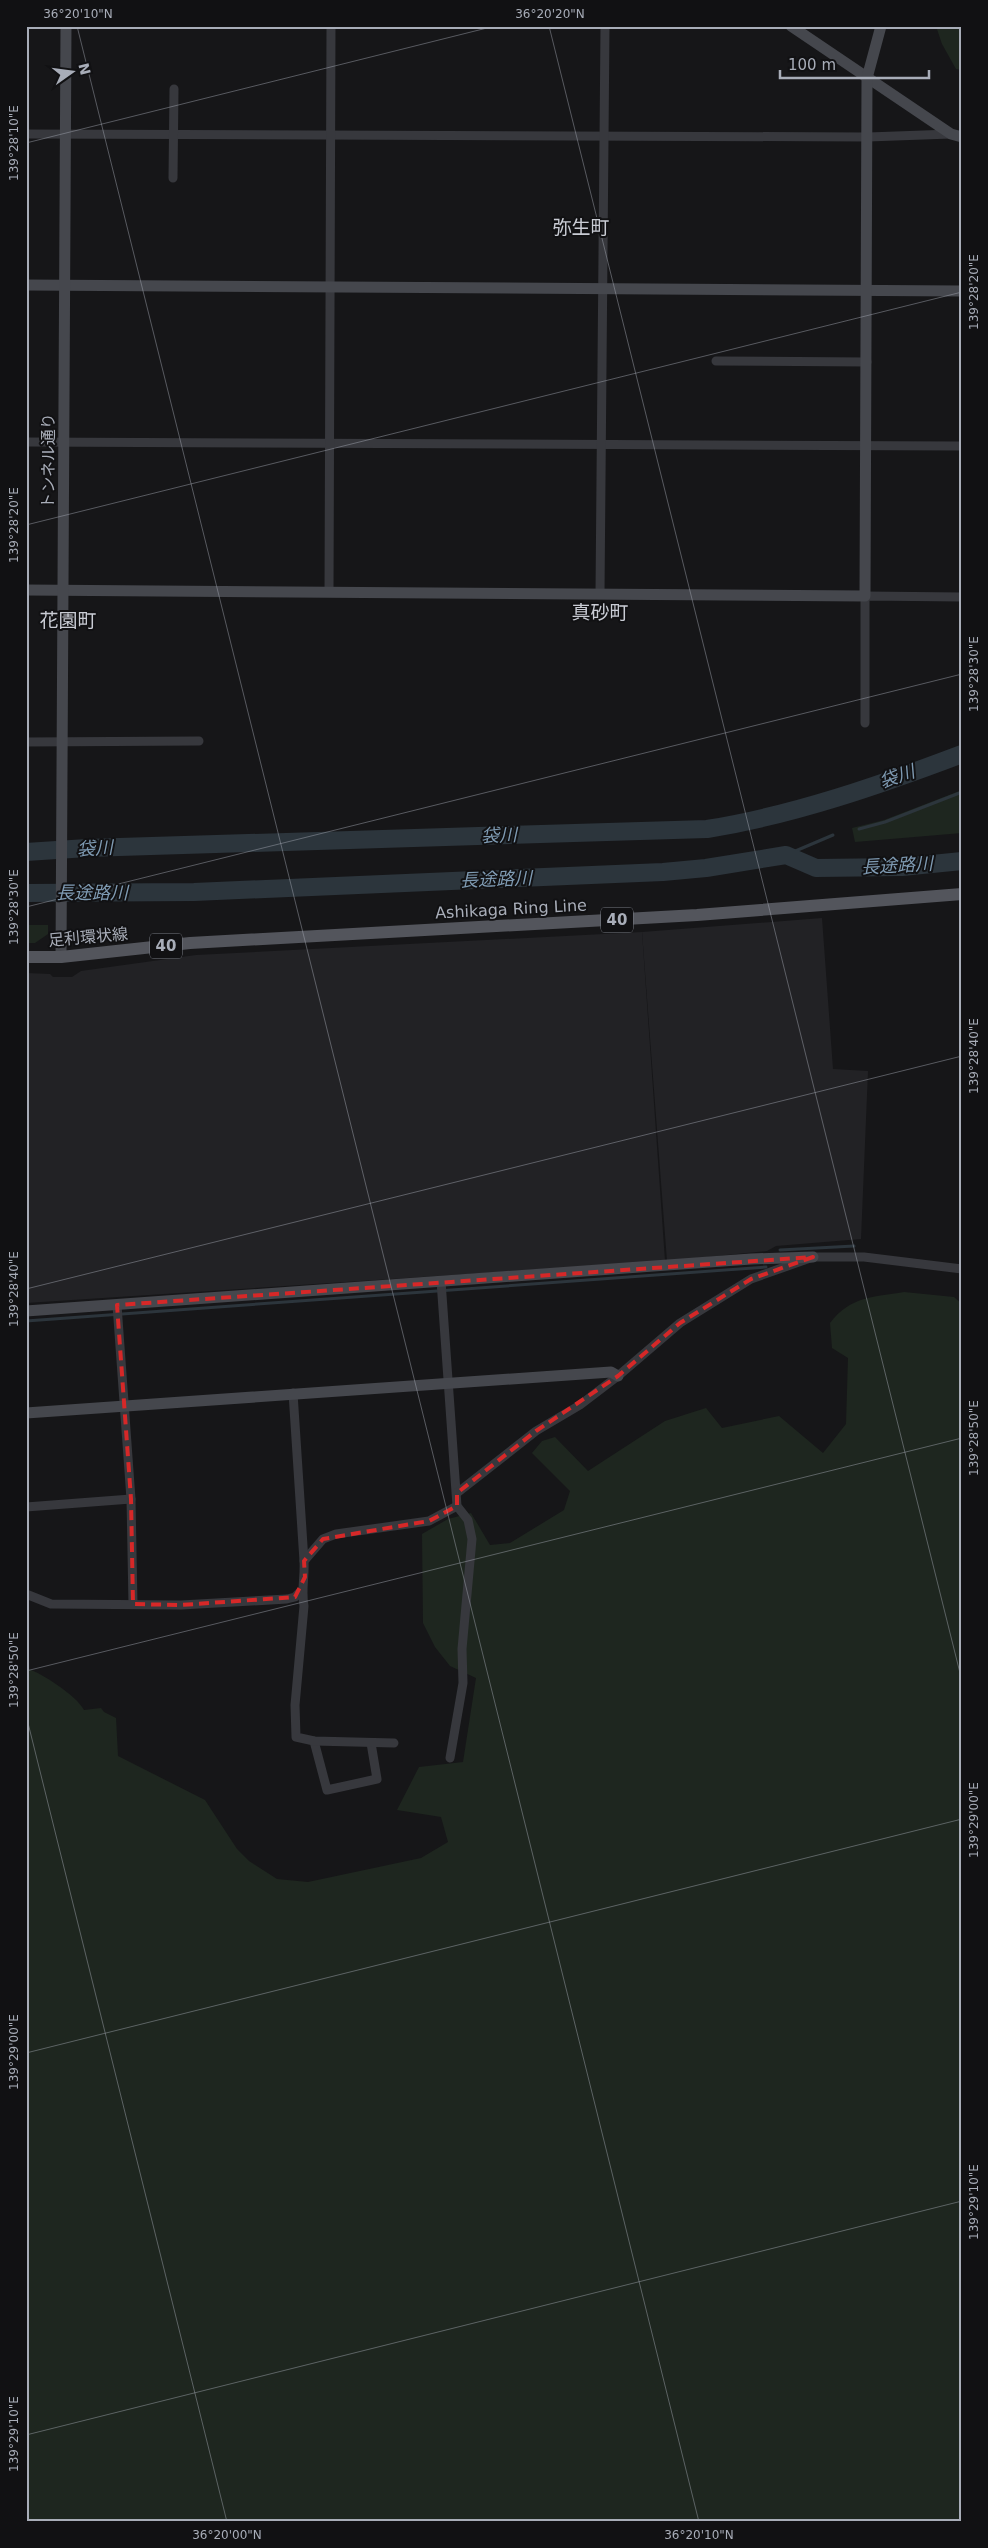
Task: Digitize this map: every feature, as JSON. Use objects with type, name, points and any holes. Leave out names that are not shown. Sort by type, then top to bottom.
[{"type":"main road","name":"足利環状線","points":[[26,957],[61,957],[190,943],[697,915],[962,894]]},
{"type":"street","name":"トンネル通り","points":[[61,957],[66,26]]},
{"type":"street","points":[[329,592],[328,444],[331,26]]},
{"type":"street","points":[[600,593],[605,26]]},
{"type":"street","points":[[791,26],[956,135]]},
{"type":"street","points":[[865,723],[867,78],[881,26]]},
{"type":"street","points":[[173,178],[174,89]]},
{"type":"street","points":[[26,134],[868,137],[956,135]]},
{"type":"street","points":[[26,286],[962,291]]},
{"type":"street","points":[[716,361],[867,362]]},
{"type":"street","points":[[26,442],[962,446]]},
{"type":"street","points":[[26,590],[962,596]]},
{"type":"street","points":[[26,742],[199,741]]},
{"type":"street","points":[[457,1493],[536,1431],[580,1405],[618,1376],[680,1323],[701,1309],[751,1279],[813,1257]]},
{"type":"street","points":[[26,1311],[751,1259],[864,1257],[962,1269]]},
{"type":"street","points":[[441,1281],[450,1382],[457,1506],[468,1520],[472,1539],[462,1649],[463,1683],[450,1758]]},
{"type":"street","points":[[117,1305],[131,1499],[133,1604]]},
{"type":"street","points":[[26,1413],[450,1382],[611,1372],[618,1376]]},
{"type":"street","points":[[293,1393],[305,1577],[301,1591],[304,1606],[295,1705],[295,1732],[298,1738],[314,1741],[394,1743]]},
{"type":"street","points":[[26,1507],[131,1499]]},
{"type":"street","points":[[304,1561],[323,1539],[336,1534],[429,1521],[457,1506]]},
{"type":"street","points":[[26,1594],[50,1604],[181,1605],[286,1599],[295,1597],[301,1591]]},
{"type":"street","points":[[314,1741],[327,1790],[377,1779],[372,1743]]},
{"type":"highlighted area","points":[[813,1257],[751,1279],[680,1323],[618,1376],[536,1431],[457,1493],[457,1506],[429,1521],[323,1539],[304,1561],[305,1577],[295,1597],[181,1605],[133,1604],[131,1499],[117,1305]]},
{"type":"shaded area","points":[[936,26],[962,26],[962,70],[956,69],[942,44]]},
{"type":"shaded area","points":[[962,790],[962,833],[855,842],[852,828],[884,820]]},
{"type":"shaded area","points":[[822,918],[833,1069],[868,1071],[861,1239],[776,1246],[767,1251],[667,1261],[642,932]]},
{"type":"shaded area","points":[[26,925],[48,925],[48,934],[35,943],[26,943]]},
{"type":"shaded area","points":[[642,932],[665,1261],[26,1303],[26,973],[50,974],[53,977],[72,977],[81,971],[196,955]]},
{"type":"shaded area","points":[[904,1292],[954,1297],[962,1304],[962,2522],[26,2522],[26,1668],[58,1686],[74,1698],[84,1710],[101,1708],[104,1712],[116,1718],[118,1756],[205,1800],[237,1849],[249,1861],[277,1879],[308,1882],[421,1858],[448,1842],[441,1817],[397,1810],[419,1767],[463,1762],[476,1678],[450,1666],[435,1647],[423,1623],[422,1534],[448,1519],[471,1513],[490,1545],[510,1543],[564,1510],[570,1491],[532,1453],[542,1441],[555,1437],[588,1471],[665,1421],[706,1408],[722,1428],[779,1416],[823,1453],[846,1424],[848,1358],[832,1348],[830,1323],[846,1307],[863,1299]]},
{"type":"waterway","name":"袋川","points":[[26,852],[87,848],[707,829],[772,816],[836,798],[962,754]]},
{"type":"waterway","points":[[859,829],[885,822],[962,792]]},
{"type":"waterway","points":[[786,855],[833,835]]},
{"type":"waterway","name":"長途路川","points":[[26,893],[194,892],[663,872],[706,868],[786,855],[816,868],[902,867],[962,861]]},
{"type":"waterway","points":[[780,1250],[854,1246]]},
{"type":"waterway","points":[[26,1321],[766,1267]]},
{"type":"district","name":"弥生町","points":[[581,227]]},
{"type":"district","name":"真砂町","points":[[600,612]]},
{"type":"district","name":"花園町","points":[[68,620]]}]
